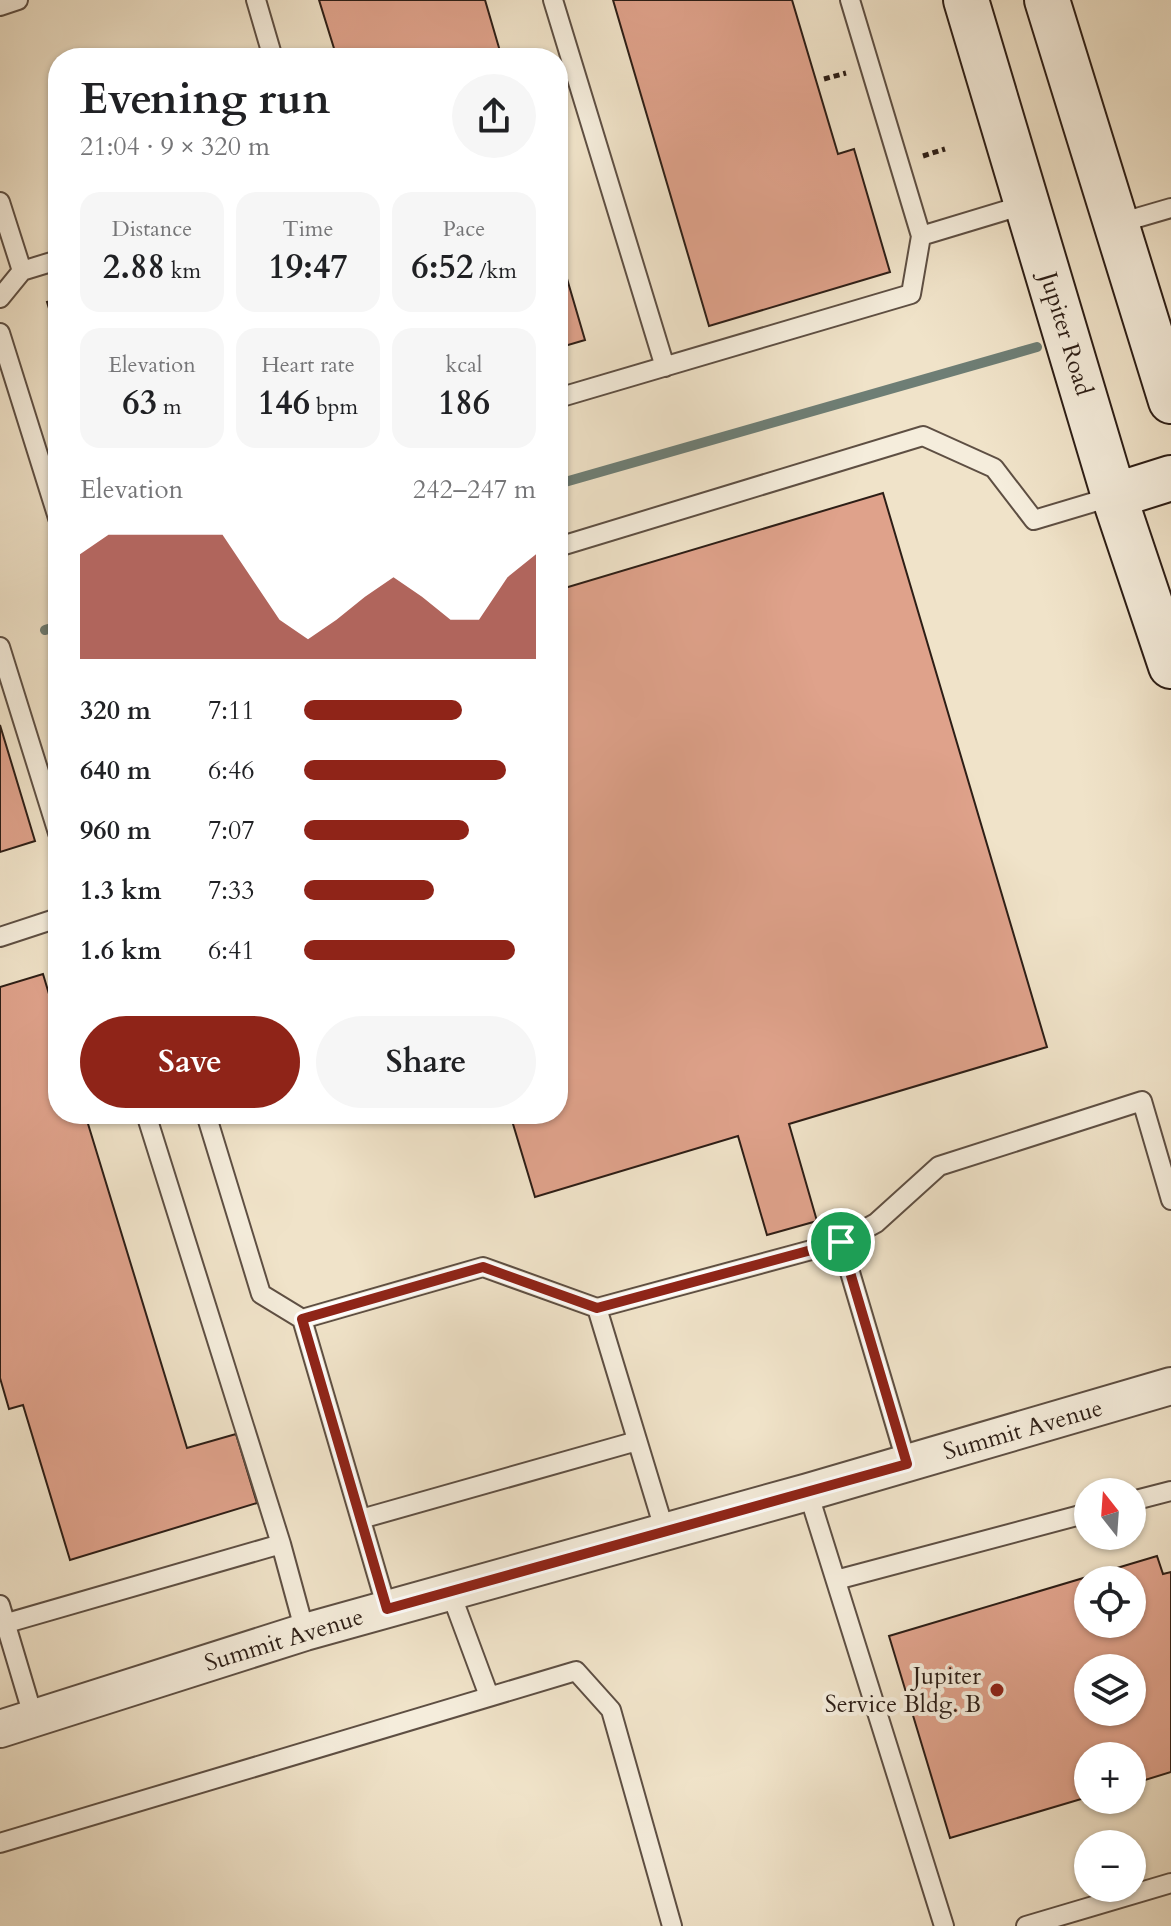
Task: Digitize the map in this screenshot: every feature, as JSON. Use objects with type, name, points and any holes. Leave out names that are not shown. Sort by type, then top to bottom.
[{"type":"main road","name":"Jupiter Road","points":[[966,0],[1114,496],[1171,666]]},
{"type":"main road","points":[[1047,0],[1171,401]]},
{"type":"main road","points":[[1114,496],[1171,478]]},
{"type":"street","name":"Summit Avenue","points":[[0,1729],[305,1632],[907,1464],[1171,1386]]},
{"type":"lane","points":[[0,6],[18,0]]},
{"type":"lane","points":[[256,0],[270,48]]},
{"type":"lane","points":[[553,0],[568,48]]},
{"type":"lane","points":[[568,395],[911,294],[921,236],[850,0]]},
{"type":"lane","points":[[568,49],[665,367]]},
{"type":"lane","points":[[0,202],[22,271]]},
{"type":"lane","points":[[921,236],[1027,204]]},
{"type":"lane","points":[[1115,225],[1171,208]]},
{"type":"lane","points":[[0,298],[22,271],[48,263]]},
{"type":"lane","points":[[0,333],[48,486]]},
{"type":"lane","points":[[568,544],[923,436],[994,468],[1034,520],[1114,496]]},
{"type":"lane","points":[[0,647],[48,801]]},
{"type":"lane","points":[[0,937],[48,921]]},
{"type":"lane","points":[[302,1319],[483,1267],[597,1308],[841,1242],[876,1223],[939,1166],[1142,1101],[1171,1200]]},
{"type":"lane","points":[[149,1124],[281,1544],[305,1632]]},
{"type":"lane","points":[[209,1124],[261,1294],[302,1319],[387,1609]]},
{"type":"lane","points":[[841,1242],[907,1464]]},
{"type":"lane","points":[[597,1308],[665,1532]]},
{"type":"lane","points":[[361,1519],[637,1441]]},
{"type":"lane","points":[[1146,1497],[1171,1491]]},
{"type":"lane","points":[[808,1492],[944,1926]]},
{"type":"lane","points":[[836,1580],[1074,1517]]},
{"type":"lane","points":[[3,1624],[281,1544]]},
{"type":"lane","points":[[450,1591],[489,1696]]},
{"type":"lane","points":[[0,1605],[3,1624],[34,1719]]},
{"type":"lane","points":[[0,1843],[576,1671],[611,1710],[672,1926]]},
{"type":"lane","points":[[1026,1926],[1171,1883]]},
{"type":"building","points":[[319,0],[485,0],[499,48],[334,48]]},
{"type":"building","points":[[613,0],[792,0],[838,154],[854,149],[890,272],[709,326]]},
{"type":"building","points":[[568,282],[585,340],[568,345]]},
{"type":"building","points":[[883,493],[1047,1047],[789,1124],[817,1221],[767,1235],[738,1136],[535,1197],[513,1124],[568,1124],[568,587]]},
{"type":"building","points":[[0,725],[35,841],[0,852]]},
{"type":"building","points":[[43,974],[48,991],[48,1124],[88,1124],[187,1448],[236,1434],[257,1503],[70,1560],[23,1405],[9,1409],[0,1378],[0,987]]},
{"type":"building","name":"Jupiter Service Bldg. B","points":[[1157,1556],[1163,1574],[1171,1572],[1171,1772],[1146,1780],[1146,1742],[1074,1742],[1074,1801],[950,1838],[889,1636],[1074,1581],[1074,1638],[1146,1638],[1146,1566],[1124,1566]]},
{"type":"waterway","points":[[568,481],[1037,347]]},
{"type":"place","name":"Jupiter Service Bldg. B","points":[[997,1690]]},
{"type":"route","points":[[841,1242],[907,1464],[387,1609],[302,1319],[483,1267],[597,1308],[841,1242]]}]
